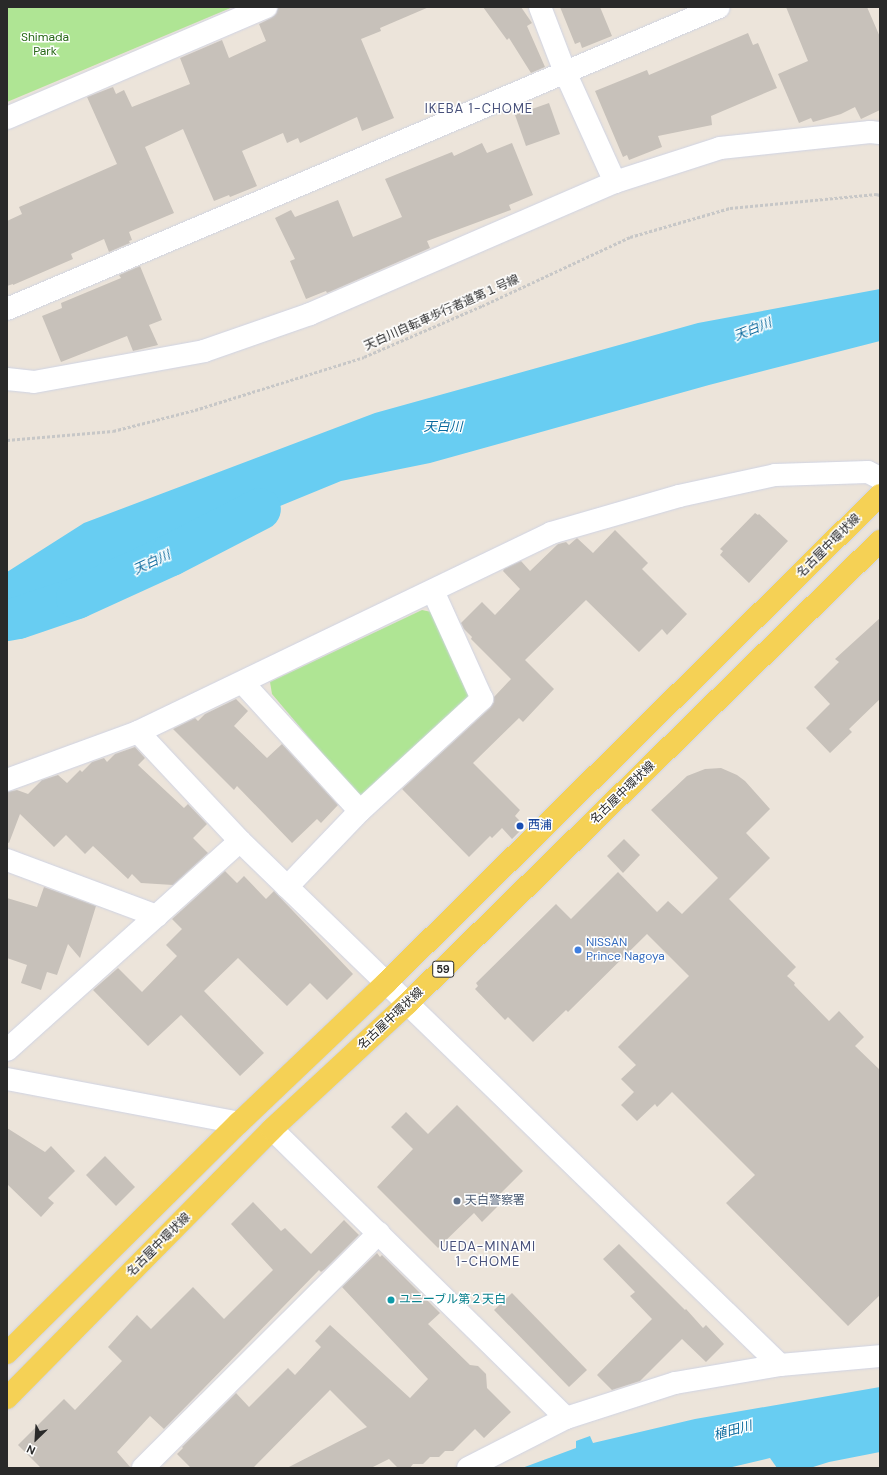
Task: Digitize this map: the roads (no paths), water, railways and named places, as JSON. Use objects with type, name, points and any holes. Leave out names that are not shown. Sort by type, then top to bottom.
[{"type":"main road","name":"名古屋中環状線","points":[[7,1353],[239,1123],[386,983],[880,495]]},
{"type":"main road","name":"名古屋中環状線","points":[[7,1398],[272,1130],[407,1004],[880,541]]},
{"type":"street","points":[[7,118],[266,7]]},
{"type":"street","points":[[540,7],[565,72],[615,182]]},
{"type":"street","points":[[7,309],[719,7]]},
{"type":"street","points":[[7,379],[34,382],[204,351],[310,314],[615,182],[720,148],[870,132],[880,133]]},
{"type":"street","points":[[7,780],[138,732],[243,683],[552,533],[679,496],[775,475],[868,472],[880,478]]},
{"type":"street","points":[[286,887],[360,811],[482,699],[433,591]]},
{"type":"street","points":[[243,683],[360,811]]},
{"type":"street","points":[[138,732],[240,842],[780,1365]]},
{"type":"street","points":[[7,1050],[240,842]]},
{"type":"street","points":[[7,860],[157,916]]},
{"type":"street","points":[[7,1079],[239,1123]]},
{"type":"street","points":[[272,1130],[566,1418]]},
{"type":"street","points":[[143,1468],[379,1234]]},
{"type":"street","points":[[468,1468],[566,1418],[675,1383],[780,1365],[880,1356]]},
{"type":"water","name":"天白川","points":[[880,289],[880,341],[709,385],[430,463],[341,481],[7,618],[7,572],[84,523],[375,413],[698,323]]},
{"type":"water","name":"植田川","points":[[880,1387],[880,1452],[829,1462],[810,1468],[777,1468],[770,1458],[728,1468],[522,1468],[576,1448],[576,1441],[590,1436],[593,1443],[695,1419]]},
{"type":"waterway","name":"天白川","points":[[7,620],[18,618],[77,598],[171,555],[260,509]]},
{"type":"place","name":"西浦","points":[[520,826]]},
{"type":"place","name":"NISSAN Prince Nagoya","points":[[578,950]]},
{"type":"place","name":"天白警察署","points":[[457,1201]]},
{"type":"place","name":"ユニーブル第２天白","points":[[391,1300]]},
{"type":"district","name":"IKEBA 1-CHOME","points":[[479,109]]},
{"type":"district","name":"UEDA-MINAMI 1-CHOME","points":[[488,1256]]},
{"type":"park label","name":"Shimada Park","points":[[45,45]]}]
